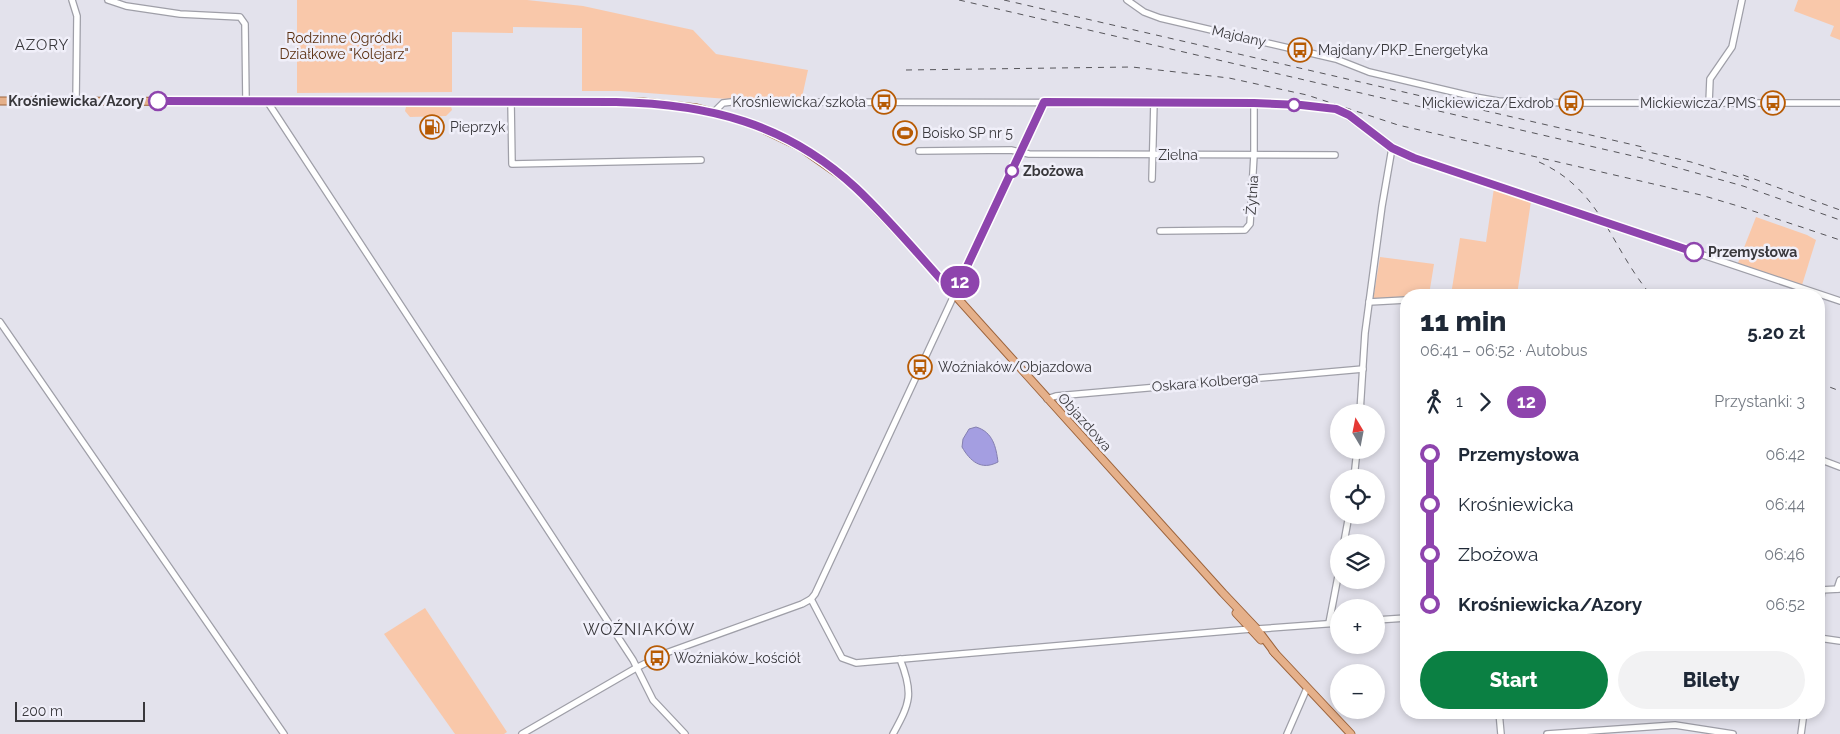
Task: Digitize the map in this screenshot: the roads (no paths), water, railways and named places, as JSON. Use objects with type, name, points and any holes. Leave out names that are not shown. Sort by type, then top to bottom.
[{"type":"main road","name":"Objazdowa","points":[[0,101],[643,102],[714,112],[754,125],[783,138],[817,157],[834,170],[857,189],[882,215],[1275,653],[1351,734]]},
{"type":"street","points":[[73,0],[76,16],[76,102]]},
{"type":"street","points":[[108,0],[126,6],[180,14],[240,17],[244,24],[246,101]]},
{"type":"street","name":"Majdany","points":[[1127,0],[1144,12],[1160,18],[1336,59],[1377,74],[1498,101],[1572,103],[1840,103]]},
{"type":"street","points":[[1709,103],[1710,79],[1732,47],[1742,0]]},
{"type":"street","points":[[267,101],[636,668],[653,700],[685,734]]},
{"type":"street","points":[[511,102],[512,164],[701,160]]},
{"type":"street","points":[[714,112],[723,103],[731,102],[1254,103],[1301,105],[1341,111],[1392,148],[1414,158],[1804,289]]},
{"type":"street","points":[[522,734],[636,668],[666,653],[802,604],[811,599],[1044,102]]},
{"type":"street","points":[[1152,179],[1154,102]]},
{"type":"street","name":"Żytnia","points":[[1160,231],[1244,230],[1248,228],[1250,224],[1254,155],[1254,103]]},
{"type":"street","points":[[1361,404],[1369,302],[1392,148]]},
{"type":"street","name":"Zielna","points":[[919,151],[1011,150],[1029,154],[1335,155]]},
{"type":"street","points":[[1825,296],[1840,301]]},
{"type":"street","points":[[1369,302],[1400,300]]},
{"type":"street","points":[[0,322],[284,734]]},
{"type":"street","name":"Oskara Kolberga","points":[[1047,399],[1056,396],[1363,369]]},
{"type":"street","points":[[1825,461],[1840,467]]},
{"type":"street","points":[[1825,590],[1838,589],[1840,580]]},
{"type":"street","points":[[811,599],[842,658],[856,663],[1329,623],[1336,589]]},
{"type":"street","points":[[1385,619],[1400,618]]},
{"type":"street","points":[[1825,639],[1840,640]]},
{"type":"street","points":[[893,734],[909,704],[910,696],[900,659]]},
{"type":"street","points":[[1287,734],[1307,688]]},
{"type":"street","points":[[1500,719],[1501,734]]},
{"type":"street","points":[[1801,734],[1803,719]]},
{"type":"street","points":[[1547,734],[1676,725],[1734,734]]},
{"type":"railway","points":[[959,0],[1646,159],[1743,186],[1840,220]]},
{"type":"railway","points":[[1004,0],[1647,148]]},
{"type":"railway","points":[[906,70],[1132,67],[1229,78],[1307,95],[1398,125],[1701,195],[1840,240]]},
{"type":"railway","points":[[1640,150],[1691,162],[1749,180]]},
{"type":"railway","points":[[1539,162],[1560,174],[1577,188],[1591,204],[1646,289]]},
{"type":"railway","points":[[1743,175],[1840,210]]},
{"type":"railway","points":[[1825,385],[1840,391]]},
{"type":"place","name":"Majdany/PKP_Energetyka","points":[[1300,50]]},
{"type":"place","name":"Krośniewicka/Azory","points":[[158,101]]},
{"type":"place","name":"Krośniewicka/szkoła","points":[[884,102]]},
{"type":"place","name":"Mickiewicza/Exdrob","points":[[1571,103]]},
{"type":"place","name":"Mickiewicza/PMS","points":[[1773,103]]},
{"type":"place","name":"Pieprzyk","points":[[432,127]]},
{"type":"place","name":"Boisko SP nr 5","points":[[905,133]]},
{"type":"place","name":"Zbożowa","points":[[1012,171]]},
{"type":"place","name":"Przemysłowa","points":[[1694,252]]},
{"type":"place","name":"Woźniaków/Objazdowa","points":[[920,367]]},
{"type":"place","name":"Woźniaków_kościół","points":[[657,658]]},
{"type":"district","name":"AZORY","points":[[42,45]]},
{"type":"district","name":"WOŹNIAKÓW","points":[[639,629]]},
{"type":"park label","name":"Rodzinne Ogródki Działkowe \"Kolejarz\"","points":[[344,46]]}]
